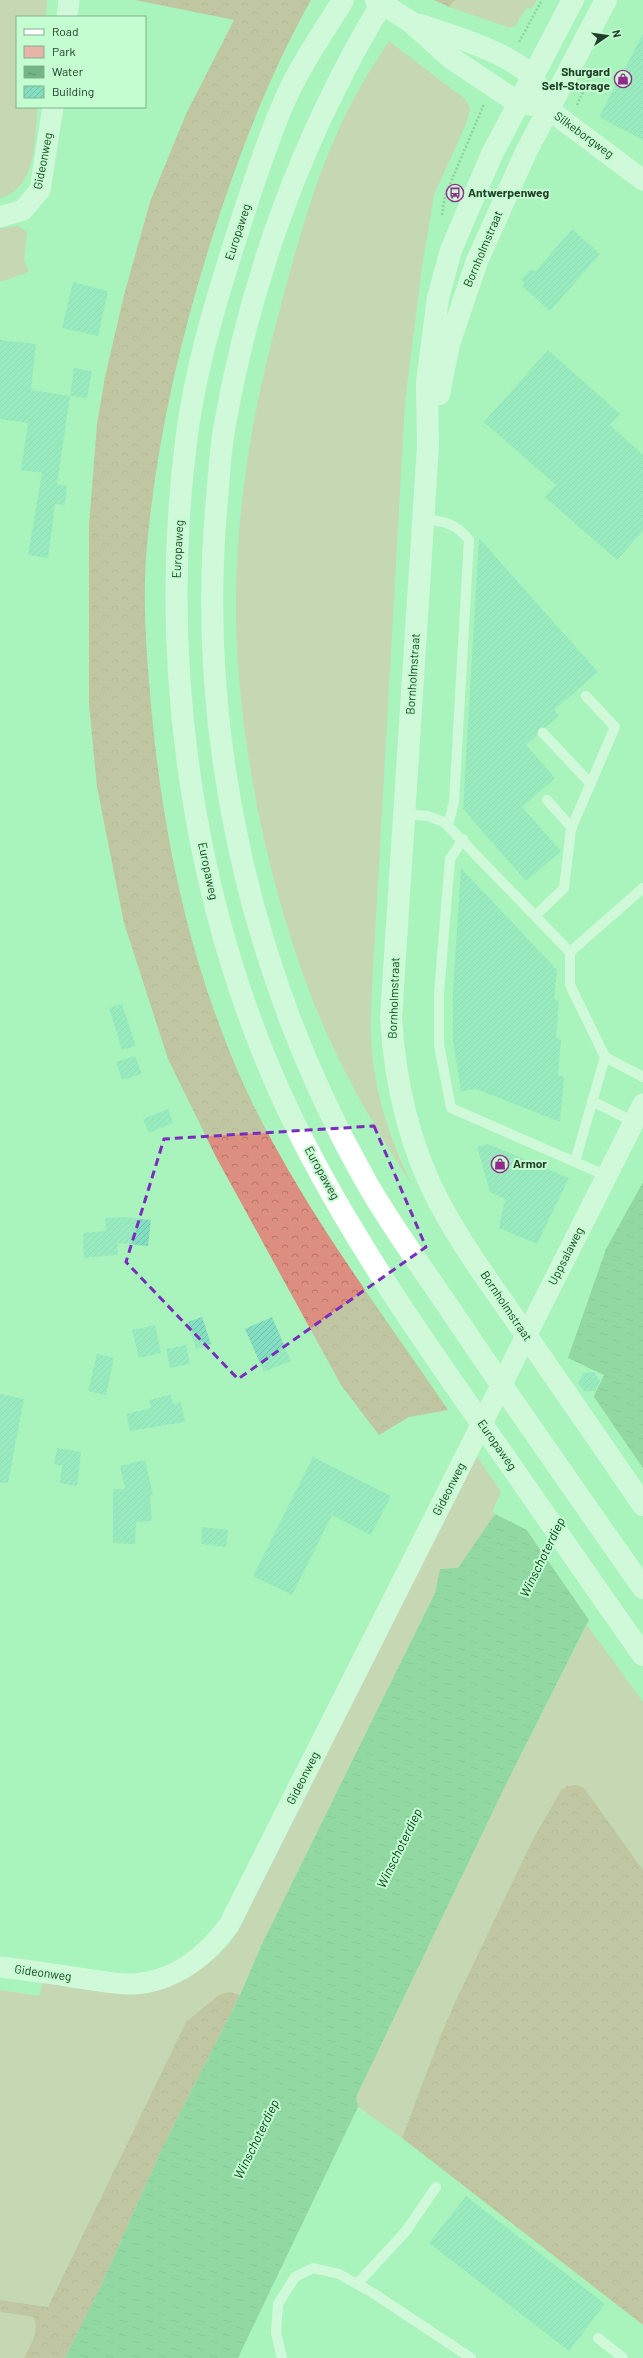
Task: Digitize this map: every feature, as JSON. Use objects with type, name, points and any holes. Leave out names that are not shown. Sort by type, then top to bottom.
[{"type":"main road","points":[[376,0],[411,22],[451,58],[520,102]]},
{"type":"main road","points":[[384,0],[364,32],[323,113],[292,182],[251,309],[224,432],[212,554],[212,662],[231,810],[268,957],[303,1053],[322,1096],[365,1180],[472,1342],[643,1588]]},
{"type":"main road","name":"Bornholmstraat","points":[[573,0],[492,154],[451,250],[438,298],[427,382],[428,446],[392,1018],[399,1085],[415,1148],[440,1204],[496,1292],[643,1505]]},
{"type":"main road","name":"Bornholmstraat","points":[[428,446],[449,344],[460,305],[480,254],[548,108],[606,0]]},
{"type":"main road","name":"Europaweg","points":[[339,7],[285,99],[258,170],[218,294],[199,369],[186,440],[177,561],[177,632],[180,690],[188,761],[216,905],[235,972],[281,1094],[311,1156],[400,1305],[640,1651]]},
{"type":"main road","points":[[411,22],[475,45],[514,63],[532,76],[548,108]]},
{"type":"main road","name":"Silkeborgweg","points":[[520,102],[548,108]]},
{"type":"street","points":[[67,16],[69,0]]},
{"type":"street","name":"Gideonweg","points":[[0,217],[23,210],[40,190],[53,108]]},
{"type":"street","name":"Silkeborgweg","points":[[548,108],[643,180]]},
{"type":"street","name":"Uppsalaweg","points":[[490,1407],[638,1113]]},
{"type":"street","name":"Gideonweg","points":[[0,1967],[133,1984],[166,1977],[182,1970],[196,1961],[220,1938],[229,1925],[490,1407]]},
{"type":"lane","points":[[423,519],[451,524],[461,530],[469,540],[454,802],[448,825]]},
{"type":"lane","points":[[536,915],[564,888],[572,828],[615,726],[586,696]]},
{"type":"lane","points":[[543,733],[591,784]]},
{"type":"lane","points":[[547,800],[572,828]]},
{"type":"lane","points":[[404,814],[438,818],[448,825],[570,952],[570,985],[605,1057],[643,1077]]},
{"type":"lane","points":[[463,839],[450,859],[439,993],[439,1045],[451,1108],[607,1176]]},
{"type":"lane","points":[[570,952],[643,888]]},
{"type":"lane","points":[[576,1162],[605,1057]]},
{"type":"lane","points":[[592,1101],[638,1113]]},
{"type":"lane","points":[[357,2284],[406,2231],[436,2187]]},
{"type":"lane","points":[[282,2358],[276,2333],[278,2304],[295,2277],[312,2268],[339,2274],[357,2284],[471,2358]]},
{"type":"lane","points":[[598,2338],[623,2358]]},
{"type":"path","points":[[528,25],[542,0]]},
{"type":"highlighted area","points":[[374,1126],[426,1247],[238,1379],[126,1262],[164,1139]]},
{"type":"green space","points":[[0,0],[47,0],[46,16],[16,16],[16,108],[38,108],[36,133],[32,160],[28,173],[21,184],[12,192],[0,198]]},
{"type":"green space","points":[[135,0],[311,0],[281,57],[244,146],[212,238],[189,316],[170,396],[155,476],[146,557],[145,625],[154,739],[168,831],[187,922],[214,1011],[231,1055],[252,1102],[302,1193],[359,1282],[448,1410],[409,1417],[379,1435],[341,1385],[216,1157],[168,1059],[124,923],[97,787],[89,705],[89,525],[97,424],[105,377],[124,295],[150,202],[186,114],[234,20]]},
{"type":"green space","points":[[434,0],[455,0],[449,7]]},
{"type":"green space","points":[[455,0],[537,0],[531,9],[527,7],[516,25],[510,28],[449,7]]},
{"type":"green space","points":[[389,41],[466,100],[470,109],[466,124],[434,195],[422,267],[405,402],[371,1007],[372,1054],[380,1099],[393,1142],[412,1185],[366,1110],[335,1052],[307,984],[289,933],[274,881],[251,773],[243,719],[238,666],[236,614],[236,575],[242,498],[254,422],[270,346],[287,282],[311,201],[330,149],[354,98]]},
{"type":"green space","points":[[18,226],[27,232],[24,260],[29,272],[0,282],[0,228]]},
{"type":"green space","points":[[476,1455],[501,1492],[492,1512],[495,1514],[458,1568],[440,1569],[435,1593],[262,1944],[240,1995],[230,1992],[186,2022],[48,2307],[0,2300],[0,1990],[39,1996],[43,1982],[184,1979],[217,1956],[230,1943],[244,1920],[308,1779]]},
{"type":"green space","points":[[587,1625],[643,1702],[643,1870],[584,1788],[572,1786],[561,1790],[532,1841],[456,2000],[440,2037],[402,2138],[358,2107],[356,2097],[509,1778]]},
{"type":"green space","points":[[576,1785],[584,1788],[643,1870],[643,2325],[402,2138],[440,2037],[456,2000],[532,1841],[561,1790],[567,1786]]},
{"type":"green space","points":[[230,1992],[240,1995],[161,2151],[99,2290],[65,2358],[24,2358],[34,2338],[36,2327],[33,2317],[0,2312],[0,2300],[48,2307],[186,2022],[219,1995]]},
{"type":"green space","points":[[0,2312],[33,2317],[36,2327],[34,2338],[24,2358],[0,2358]]},
{"type":"water","name":"Winschoterdiep","points":[[643,1182],[643,1513],[509,1778],[356,2097],[358,2107],[238,2358],[65,2358],[99,2290],[161,2151],[240,1995],[262,1944],[435,1593],[440,1569],[458,1568],[495,1514],[527,1530],[530,1529],[604,1375],[568,1358],[606,1249]]},
{"type":"pier","points":[[592,1394],[643,1468],[643,1518],[591,1623],[526,1529],[493,1513],[528,1527]]},
{"type":"building","points":[[643,34],[643,140],[599,117]]},
{"type":"building","points":[[572,229],[600,254],[550,311],[522,286],[525,283],[521,280],[531,269],[535,272]]},
{"type":"building","points":[[73,282],[108,291],[98,336],[62,328]]},
{"type":"building","points":[[0,340],[36,344],[31,390],[70,396],[57,484],[67,486],[65,505],[55,504],[48,558],[28,555],[42,473],[21,470],[28,423],[0,419]]},
{"type":"building","points":[[548,350],[620,414],[610,425],[643,455],[643,531],[617,560],[545,497],[556,485],[484,422]]},
{"type":"building","points":[[74,368],[92,371],[87,398],[70,396]]},
{"type":"building","points":[[479,538],[598,672],[554,710],[559,716],[546,727],[539,728],[537,735],[526,745],[555,778],[522,807],[561,851],[526,881],[463,809]]},
{"type":"building","points":[[461,868],[557,970],[554,999],[559,1002],[556,1037],[561,1040],[558,1075],[564,1077],[560,1122],[476,1089],[461,1091],[453,1041],[453,991]]},
{"type":"building","points":[[122,1004],[136,1046],[122,1050],[109,1008]]},
{"type":"building","points":[[135,1056],[142,1074],[122,1080],[116,1062]]},
{"type":"building","points":[[168,1109],[173,1123],[149,1133],[143,1119]]},
{"type":"building","points":[[488,1144],[569,1178],[537,1244],[499,1228],[505,1199],[490,1192],[477,1147]]},
{"type":"building","points":[[125,1217],[151,1220],[148,1246],[117,1243],[118,1255],[84,1258],[83,1233],[106,1231],[105,1218]]},
{"type":"building","points":[[202,1317],[211,1344],[196,1349],[188,1322]]},
{"type":"building","points":[[272,1317],[291,1361],[264,1372],[245,1329]]},
{"type":"building","points":[[155,1325],[161,1353],[139,1358],[132,1330]]},
{"type":"building","points":[[186,1345],[190,1364],[170,1368],[166,1349]]},
{"type":"building","points":[[97,1354],[114,1358],[106,1395],[88,1391]]},
{"type":"building","points":[[594,1372],[600,1381],[595,1391],[584,1391],[578,1383],[583,1373]]},
{"type":"building","points":[[0,1394],[24,1399],[8,1483],[0,1483]]},
{"type":"building","points":[[171,1395],[173,1404],[181,1402],[185,1422],[130,1431],[126,1414],[151,1408],[149,1400]]},
{"type":"building","points":[[57,1448],[81,1452],[77,1486],[60,1483],[62,1466],[54,1464]]},
{"type":"building","points":[[313,1457],[391,1496],[371,1535],[332,1515],[292,1595],[253,1576]]},
{"type":"building","points":[[145,1460],[153,1495],[150,1496],[152,1521],[136,1522],[135,1544],[113,1543],[113,1489],[125,1489],[120,1466]]},
{"type":"building","points":[[202,1527],[228,1530],[226,1547],[201,1544]]},
{"type":"building","points":[[466,2196],[605,2304],[569,2351],[429,2243]]},
{"type":"place","name":"Shurgard Self-Storage","points":[[623,79]]},
{"type":"place","name":"Antwerpenweg","points":[[455,193]]},
{"type":"place","name":"Armor","points":[[500,1164]]}]
